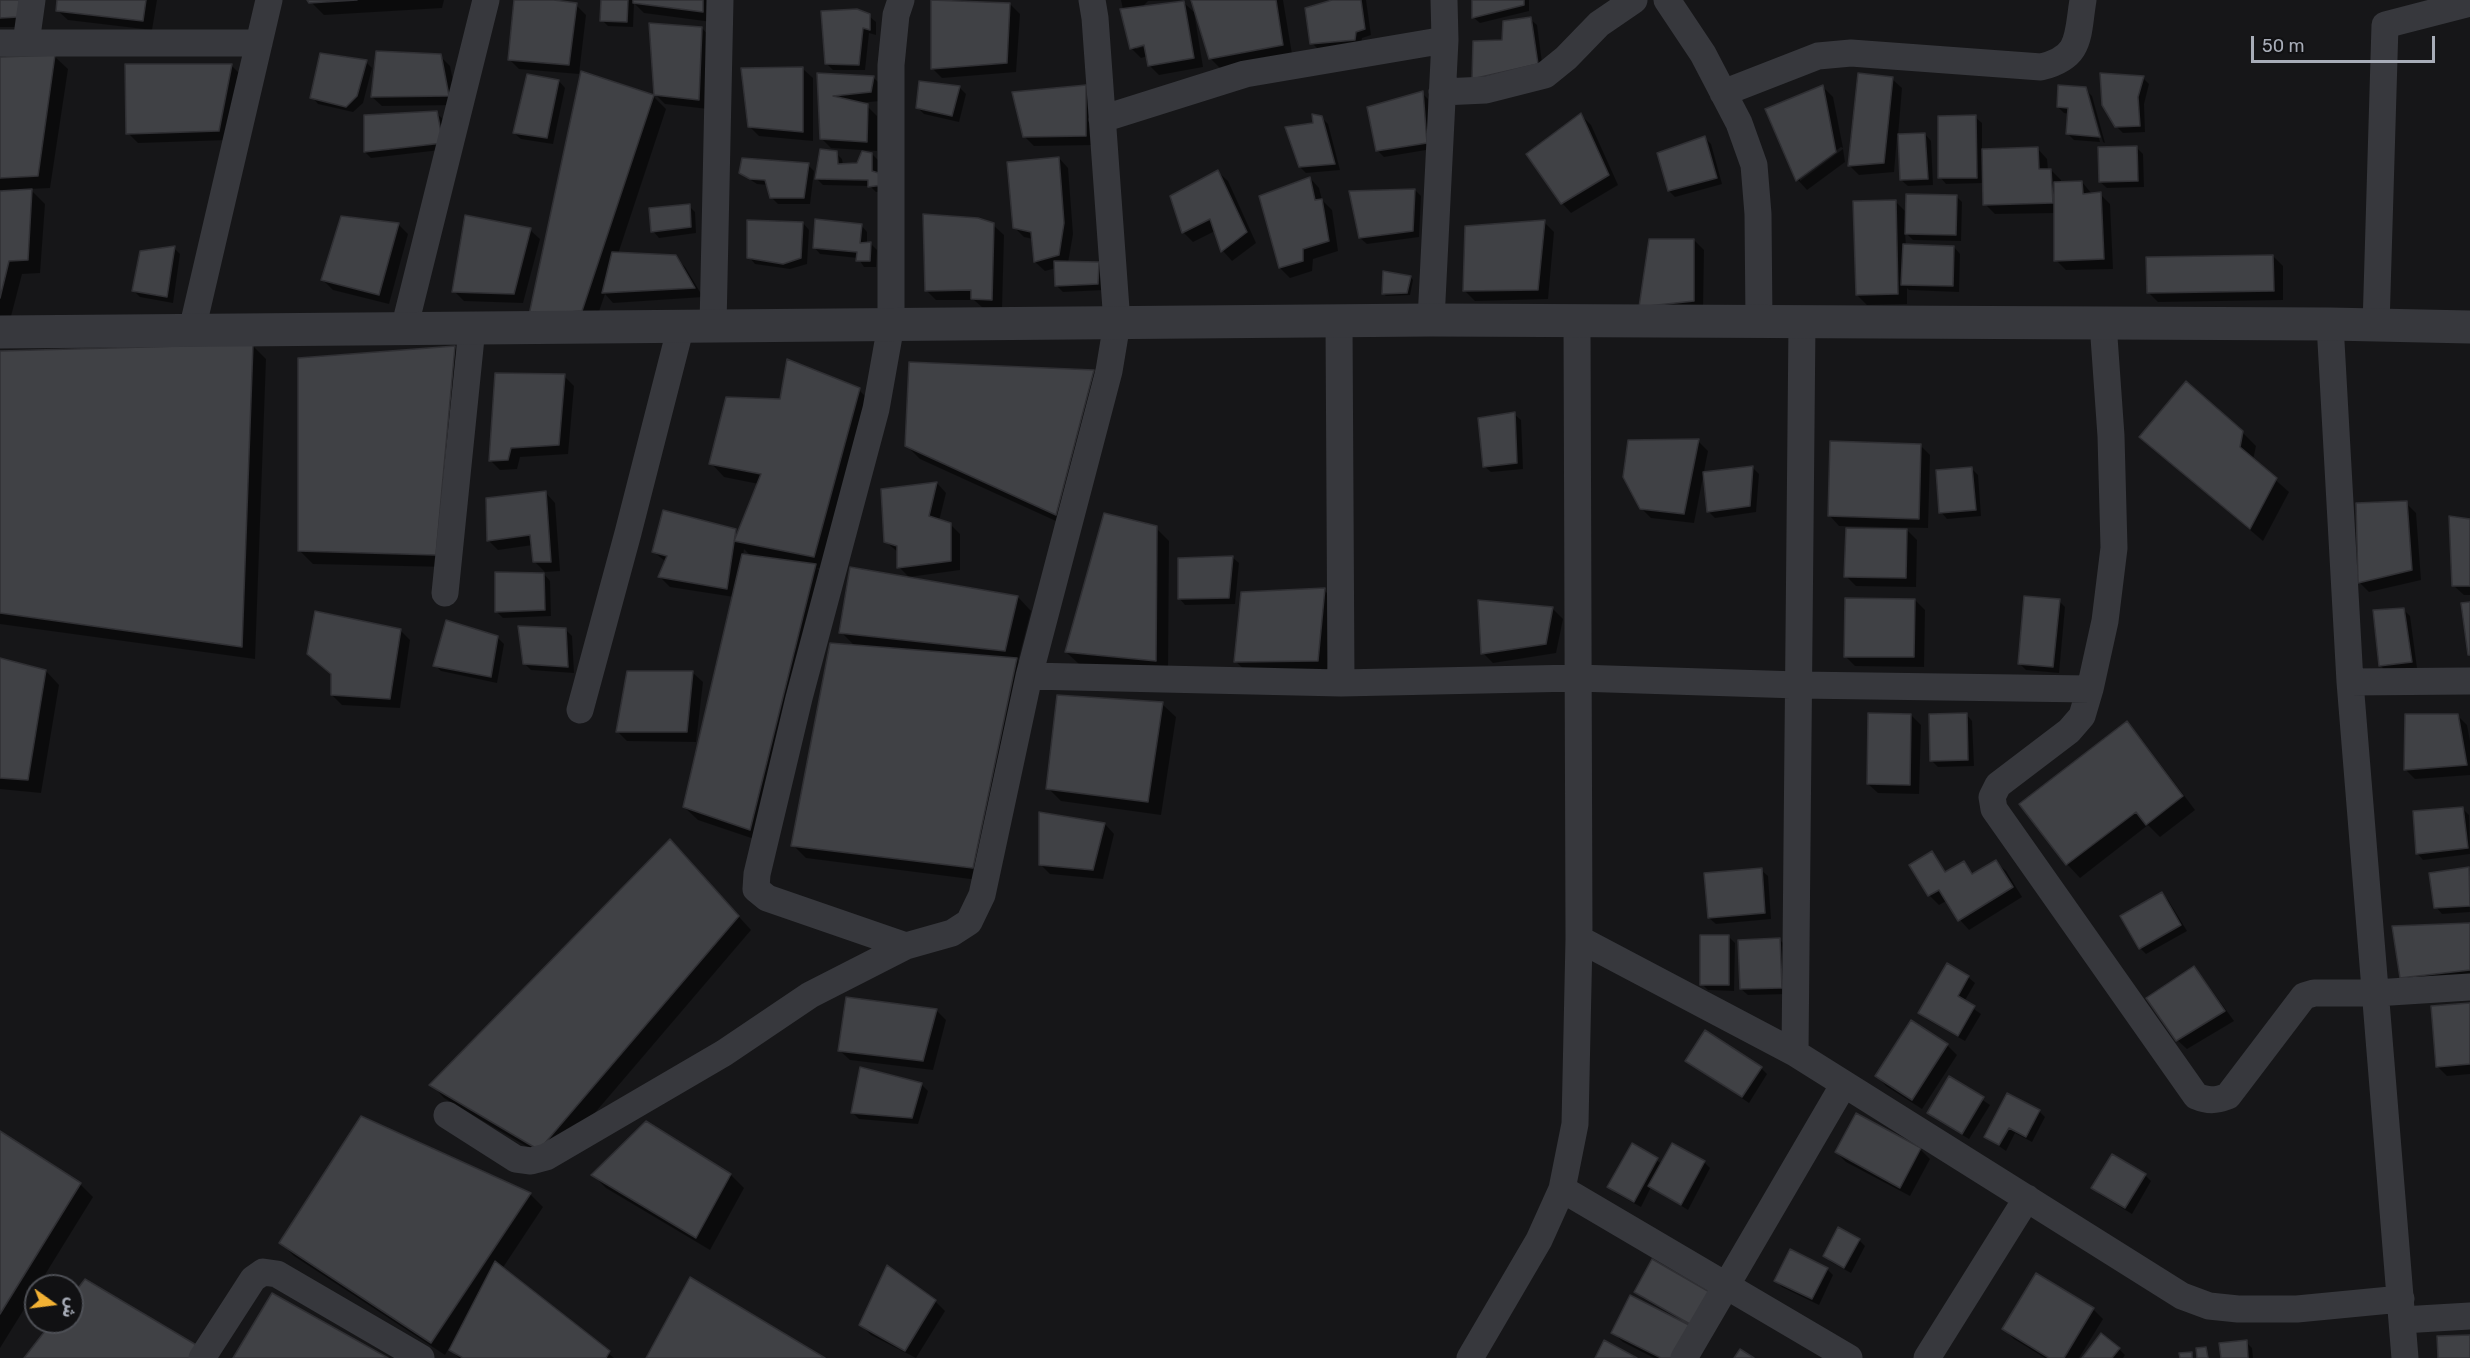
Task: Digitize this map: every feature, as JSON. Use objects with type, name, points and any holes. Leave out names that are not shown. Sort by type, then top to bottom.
[{"type":"street","points":[[32,0],[13,43],[259,42]]},
{"type":"street","points":[[192,330],[269,0]]},
{"type":"street","points":[[404,329],[486,0]]},
{"type":"street","points":[[580,710],[628,533],[697,326],[720,0]]},
{"type":"street","points":[[901,0],[896,15],[891,65],[891,325],[876,409],[799,698],[757,874],[756,889],[767,898],[906,946]]},
{"type":"street","points":[[447,1115],[516,1159],[531,1161],[546,1157],[723,1053],[810,995],[906,946],[952,933],[969,922],[982,895],[1029,676],[1108,371],[1117,323],[1092,0]]},
{"type":"street","points":[[1431,320],[1445,40],[1444,0]]},
{"type":"street","points":[[1442,92],[1486,90],[1545,75],[1566,58],[1599,24],[1634,0]]},
{"type":"street","points":[[1667,0],[1703,54],[1739,123],[1754,165],[1758,214],[1759,322]]},
{"type":"street","points":[[1723,93],[1818,56],[1851,52],[2041,66],[2059,62],[2070,54],[2078,34],[2083,0]]},
{"type":"street","points":[[2376,326],[2385,25],[2470,3]]},
{"type":"street","points":[[1102,119],[1245,74],[1445,40]]},
{"type":"street","points":[[0,332],[1431,320],[2330,324],[2470,327]]},
{"type":"street","points":[[1339,321],[1341,683]]},
{"type":"street","points":[[1470,1358],[1539,1240],[1562,1189],[1575,1124],[1579,1046],[1580,939],[1577,321]]},
{"type":"street","points":[[1795,1053],[1802,322]]},
{"type":"street","points":[[2103,323],[2112,436],[2114,548],[2104,621],[2090,689],[2082,716],[2069,731],[1998,784],[1992,797],[1994,809],[2196,1096],[2216,1100],[2228,1096],[2304,996],[2314,993],[2375,993],[2470,987]]},
{"type":"street","points":[[2330,324],[2350,682],[2405,1358]]},
{"type":"street","points":[[445,593],[472,328]]},
{"type":"street","points":[[1029,676],[1341,683],[1577,678],[1798,685],[2090,689]]},
{"type":"street","points":[[2350,682],[2470,681]]},
{"type":"street","points":[[1580,939],[1795,1053],[2182,1296],[2209,1306],[2402,1310],[2470,1316]]},
{"type":"street","points":[[1684,1358],[1844,1083]]},
{"type":"street","points":[[1562,1189],[1849,1358]]},
{"type":"street","points":[[1928,1358],[2027,1198]]},
{"type":"street","points":[[202,1358],[253,1279],[263,1272],[277,1274],[421,1358]]},
{"type":"building","points":[[0,0],[20,0],[18,17],[0,18]]},
{"type":"building","points":[[57,0],[146,0],[143,21],[56,11]]},
{"type":"building","points":[[307,0],[357,0],[309,3]]},
{"type":"building","points":[[514,0],[554,0],[577,3],[569,65],[508,60]]},
{"type":"building","points":[[601,0],[628,0],[627,22],[600,21]]},
{"type":"building","points":[[633,0],[703,0],[703,12],[633,3]]},
{"type":"building","points":[[931,0],[1010,3],[1007,63],[931,69]]},
{"type":"building","points":[[1191,0],[1276,0],[1283,45],[1209,59]]},
{"type":"building","points":[[1332,0],[1361,0],[1365,29],[1356,32],[1355,40],[1310,44],[1305,8]]},
{"type":"building","points":[[1472,0],[1524,0],[1524,5],[1472,18]]},
{"type":"building","points":[[1184,1],[1194,58],[1148,66],[1144,45],[1130,49],[1120,9]]},
{"type":"building","points":[[857,9],[870,14],[870,30],[863,28],[859,65],[825,64],[821,11]]},
{"type":"building","points":[[1531,17],[1538,64],[1472,79],[1473,41],[1502,40],[1503,21]]},
{"type":"building","points":[[649,23],[702,27],[699,100],[654,95]]},
{"type":"building","points":[[376,51],[441,54],[449,96],[371,97]]},
{"type":"building","points":[[320,53],[367,60],[357,96],[346,107],[310,98]]},
{"type":"building","points":[[55,55],[38,176],[0,178],[0,57]]},
{"type":"building","points":[[125,64],[232,64],[219,131],[126,134]]},
{"type":"building","points":[[803,67],[803,132],[748,127],[741,68]]},
{"type":"building","points":[[581,71],[654,95],[582,311],[529,315]]},
{"type":"building","points":[[817,73],[874,76],[871,92],[833,96],[868,104],[867,142],[820,139]]},
{"type":"building","points":[[1858,73],[1893,77],[1884,163],[1848,166]]},
{"type":"building","points":[[2100,73],[2144,76],[2138,97],[2140,126],[2115,127],[2102,105]]},
{"type":"building","points":[[527,74],[559,80],[547,138],[513,133]]},
{"type":"building","points":[[919,81],[960,86],[952,116],[916,108]]},
{"type":"building","points":[[1086,85],[1086,136],[1023,137],[1012,92]]},
{"type":"building","points":[[1823,85],[1836,152],[1796,181],[1765,109]]},
{"type":"building","points":[[2058,85],[2086,87],[2100,137],[2066,134],[2068,108],[2057,107]]},
{"type":"building","points":[[1423,91],[1427,143],[1376,151],[1367,107]]},
{"type":"building","points":[[437,111],[443,143],[364,152],[364,115]]},
{"type":"building","points":[[1581,113],[1609,175],[1561,204],[1526,154]]},
{"type":"building","points":[[1312,114],[1322,116],[1335,164],[1299,167],[1285,127],[1313,123]]},
{"type":"building","points":[[1976,115],[1977,178],[1938,178],[1938,116]]},
{"type":"building","points":[[1925,133],[1928,179],[1900,180],[1898,134]]},
{"type":"building","points":[[1705,136],[1717,178],[1668,191],[1657,153]]},
{"type":"building","points":[[2137,146],[2138,181],[2099,182],[2098,147]]},
{"type":"building","points":[[2038,147],[2039,169],[2051,169],[2053,203],[1983,205],[1982,149]]},
{"type":"building","points":[[820,149],[837,151],[838,164],[857,163],[862,151],[872,153],[872,171],[882,174],[883,185],[868,187],[868,180],[815,179]]},
{"type":"building","points":[[1059,157],[1064,223],[1059,255],[1034,262],[1031,232],[1013,228],[1007,162]]},
{"type":"building","points":[[742,158],[809,163],[804,198],[770,198],[765,180],[750,179],[739,173]]},
{"type":"building","points":[[1218,170],[1247,232],[1221,252],[1210,219],[1182,233],[1170,196]]},
{"type":"building","points":[[1310,177],[1315,200],[1322,199],[1329,241],[1303,249],[1303,261],[1279,268],[1259,196]]},
{"type":"building","points":[[2082,181],[2083,194],[2101,192],[2104,259],[2054,261],[2054,182]]},
{"type":"building","points":[[32,189],[28,260],[9,261],[0,298],[0,191]]},
{"type":"building","points":[[1415,189],[1413,231],[1359,238],[1349,191]]},
{"type":"building","points":[[1906,194],[1957,195],[1956,235],[1905,234]]},
{"type":"building","points":[[1896,200],[1898,294],[1856,295],[1853,201]]},
{"type":"building","points":[[690,204],[691,227],[651,232],[649,208]]},
{"type":"building","points":[[923,214],[978,218],[994,223],[992,300],[971,299],[971,290],[925,291]]},
{"type":"building","points":[[465,215],[531,228],[514,294],[452,292]]},
{"type":"building","points":[[341,216],[399,223],[379,295],[321,280]]},
{"type":"building","points":[[815,219],[862,224],[860,243],[871,242],[870,261],[856,261],[857,252],[813,248]]},
{"type":"building","points":[[747,220],[803,222],[801,258],[783,264],[747,258]]},
{"type":"building","points":[[1545,220],[1538,290],[1463,291],[1465,226]]},
{"type":"building","points":[[1649,239],[1694,239],[1694,301],[1639,307]]},
{"type":"building","points":[[1903,244],[1954,246],[1953,286],[1901,285]]},
{"type":"building","points":[[175,246],[167,297],[132,291],[140,251]]},
{"type":"building","points":[[612,252],[676,255],[695,288],[602,293]]},
{"type":"building","points":[[2273,255],[2274,291],[2147,293],[2146,257]]},
{"type":"building","points":[[1054,261],[1099,262],[1098,284],[1055,286]]},
{"type":"building","points":[[1383,271],[1411,276],[1407,293],[1382,294]]},
{"type":"building","points":[[253,344],[242,647],[0,613],[0,351]]},
{"type":"building","points":[[455,346],[436,555],[298,551],[298,358]]},
{"type":"building","points":[[787,359],[860,388],[814,557],[734,541],[761,474],[709,464],[726,397],[780,399]]},
{"type":"building","points":[[909,362],[1094,370],[1056,515],[905,446]]},
{"type":"building","points":[[495,373],[565,374],[559,445],[511,448],[508,460],[489,461]]},
{"type":"building","points":[[2186,381],[2243,431],[2240,447],[2277,478],[2250,529],[2139,437]]},
{"type":"building","points":[[1515,412],[1517,463],[1483,467],[1478,418]]},
{"type":"building","points":[[1699,439],[1684,514],[1640,509],[1623,477],[1628,440]]},
{"type":"building","points":[[1830,441],[1921,444],[1919,519],[1828,516]]},
{"type":"building","points":[[1753,466],[1750,506],[1707,512],[1703,472]]},
{"type":"building","points":[[1972,467],[1976,510],[1939,513],[1936,470]]},
{"type":"building","points":[[937,482],[929,516],[951,523],[951,561],[897,568],[897,546],[884,542],[881,489]]},
{"type":"building","points":[[546,491],[551,562],[533,562],[530,535],[487,541],[486,498]]},
{"type":"building","points":[[2407,501],[2412,570],[2358,583],[2356,503]]},
{"type":"building","points":[[663,510],[736,529],[727,589],[658,577],[667,556],[652,552]]},
{"type":"building","points":[[1104,513],[1157,526],[1156,661],[1065,652]]},
{"type":"building","points":[[2449,516],[2470,519],[2470,586],[2452,586]]},
{"type":"building","points":[[1846,528],[1907,529],[1906,578],[1844,577]]},
{"type":"building","points":[[742,554],[816,564],[750,830],[683,807]]},
{"type":"building","points":[[1233,556],[1229,598],[1178,599],[1178,558]]},
{"type":"building","points":[[850,567],[1018,596],[1005,651],[839,633]]},
{"type":"building","points":[[495,572],[544,573],[545,610],[495,612]]},
{"type":"building","points":[[1325,588],[1318,661],[1234,662],[1241,592]]},
{"type":"building","points":[[2024,596],[2060,599],[2053,667],[2018,664]]},
{"type":"building","points":[[1845,598],[1915,599],[1914,657],[1844,657]]},
{"type":"building","points":[[1478,600],[1553,607],[1546,644],[1481,654]]},
{"type":"building","points":[[2470,602],[2470,655],[2468,655],[2461,603]]},
{"type":"building","points":[[2404,608],[2412,662],[2379,666],[2373,610]]},
{"type":"building","points":[[315,611],[401,629],[390,699],[331,695],[331,674],[307,654]]},
{"type":"building","points":[[446,620],[498,636],[491,677],[433,666]]},
{"type":"building","points":[[518,626],[566,628],[568,667],[523,664]]},
{"type":"building","points":[[830,643],[1017,658],[973,868],[791,846]]},
{"type":"building","points":[[0,658],[46,670],[28,780],[0,778]]},
{"type":"building","points":[[627,671],[693,671],[687,732],[616,732]]},
{"type":"building","points":[[1057,695],[1163,702],[1148,802],[1046,789]]},
{"type":"building","points":[[1868,713],[1911,714],[1910,785],[1867,784]]},
{"type":"building","points":[[1967,713],[1968,760],[1930,761],[1929,714]]},
{"type":"building","points":[[2405,714],[2458,714],[2467,765],[2404,770]]},
{"type":"building","points":[[2127,721],[2183,796],[2146,825],[2136,812],[2066,865],[2019,804]]},
{"type":"building","points":[[2463,807],[2468,848],[2416,854],[2413,811]]},
{"type":"building","points":[[1039,812],[1105,823],[1093,870],[1039,865]]},
{"type":"building","points":[[670,839],[739,916],[539,1150],[429,1085]]},
{"type":"building","points":[[1932,851],[1945,872],[1964,861],[1972,874],[1996,860],[2013,887],[1958,921],[1939,890],[1928,896],[1909,865]]},
{"type":"building","points":[[2469,867],[2470,906],[2434,908],[2429,873]]},
{"type":"building","points":[[1762,868],[1765,913],[1708,918],[1704,873]]},
{"type":"building","points":[[2162,892],[2181,925],[2139,949],[2120,916]]},
{"type":"building","points":[[2470,923],[2470,970],[2400,978],[2392,926]]},
{"type":"building","points":[[1700,935],[1729,935],[1729,985],[1700,985]]},
{"type":"building","points":[[1780,938],[1782,988],[1740,989],[1738,940]]},
{"type":"building","points":[[1947,963],[1969,976],[1958,996],[1975,1006],[1958,1036],[1918,1013]]},
{"type":"building","points":[[2194,966],[2225,1011],[2176,1041],[2146,998]]},
{"type":"building","points":[[846,997],[937,1009],[923,1061],[838,1051]]},
{"type":"building","points":[[2470,1003],[2470,1064],[2436,1067],[2431,1006]]},
{"type":"building","points":[[1911,1020],[1948,1044],[1912,1100],[1875,1076]]},
{"type":"building","points":[[1705,1030],[1762,1067],[1742,1097],[1685,1061]]},
{"type":"building","points":[[860,1067],[922,1083],[912,1118],[851,1113]]},
{"type":"building","points":[[1949,1076],[1984,1097],[1962,1134],[1927,1113]]},
{"type":"building","points":[[2007,1093],[2040,1110],[2026,1137],[2009,1128],[1999,1145],[1984,1137]]},
{"type":"building","points":[[1856,1113],[1921,1148],[1900,1188],[1835,1152]]},
{"type":"building","points":[[361,1116],[531,1193],[431,1343],[279,1243]]},
{"type":"building","points":[[646,1121],[731,1174],[696,1238],[591,1175]]},
{"type":"building","points":[[0,1131],[81,1183],[0,1314]]},
{"type":"building","points":[[1632,1143],[1658,1158],[1634,1202],[1607,1187]]},
{"type":"building","points":[[1672,1143],[1705,1161],[1681,1205],[1648,1186]]},
{"type":"building","points":[[2112,1154],[2146,1174],[2125,1208],[2091,1188]]},
{"type":"building","points":[[1838,1227],[1860,1239],[1844,1268],[1823,1256]]},
{"type":"building","points":[[1790,1249],[1828,1268],[1812,1299],[1774,1281]]},
{"type":"building","points":[[1652,1259],[1713,1294],[1695,1327],[1634,1292]]},
{"type":"building","points":[[495,1261],[610,1351],[606,1358],[463,1358],[449,1350]]},
{"type":"building","points":[[887,1265],[936,1300],[905,1351],[859,1325]]},
{"type":"building","points":[[2036,1273],[2094,1308],[2064,1358],[2049,1358],[2002,1329]]},
{"type":"building","points":[[690,1277],[825,1358],[646,1358]]},
{"type":"building","points":[[84,1280],[198,1346],[190,1358],[24,1358],[43,1334],[84,1334]]},
{"type":"building","points":[[272,1293],[388,1358],[233,1358]]},
{"type":"building","points":[[1630,1295],[1689,1325],[1672,1358],[1661,1358],[1611,1333]]},
{"type":"building","points":[[2101,1333],[2120,1348],[2112,1358],[2082,1358]]},
{"type":"building","points":[[2470,1335],[2470,1358],[2438,1358],[2437,1336]]},
{"type":"building","points":[[1604,1340],[1637,1358],[1595,1358]]},
{"type":"building","points":[[2247,1340],[2248,1358],[2221,1358],[2219,1343]]},
{"type":"building","points":[[2206,1347],[2208,1358],[2197,1358],[2196,1348]]},
{"type":"building","points":[[1740,1349],[1754,1358],[1734,1358]]},
{"type":"building","points":[[2192,1352],[2192,1358],[2180,1358],[2179,1353]]}]
